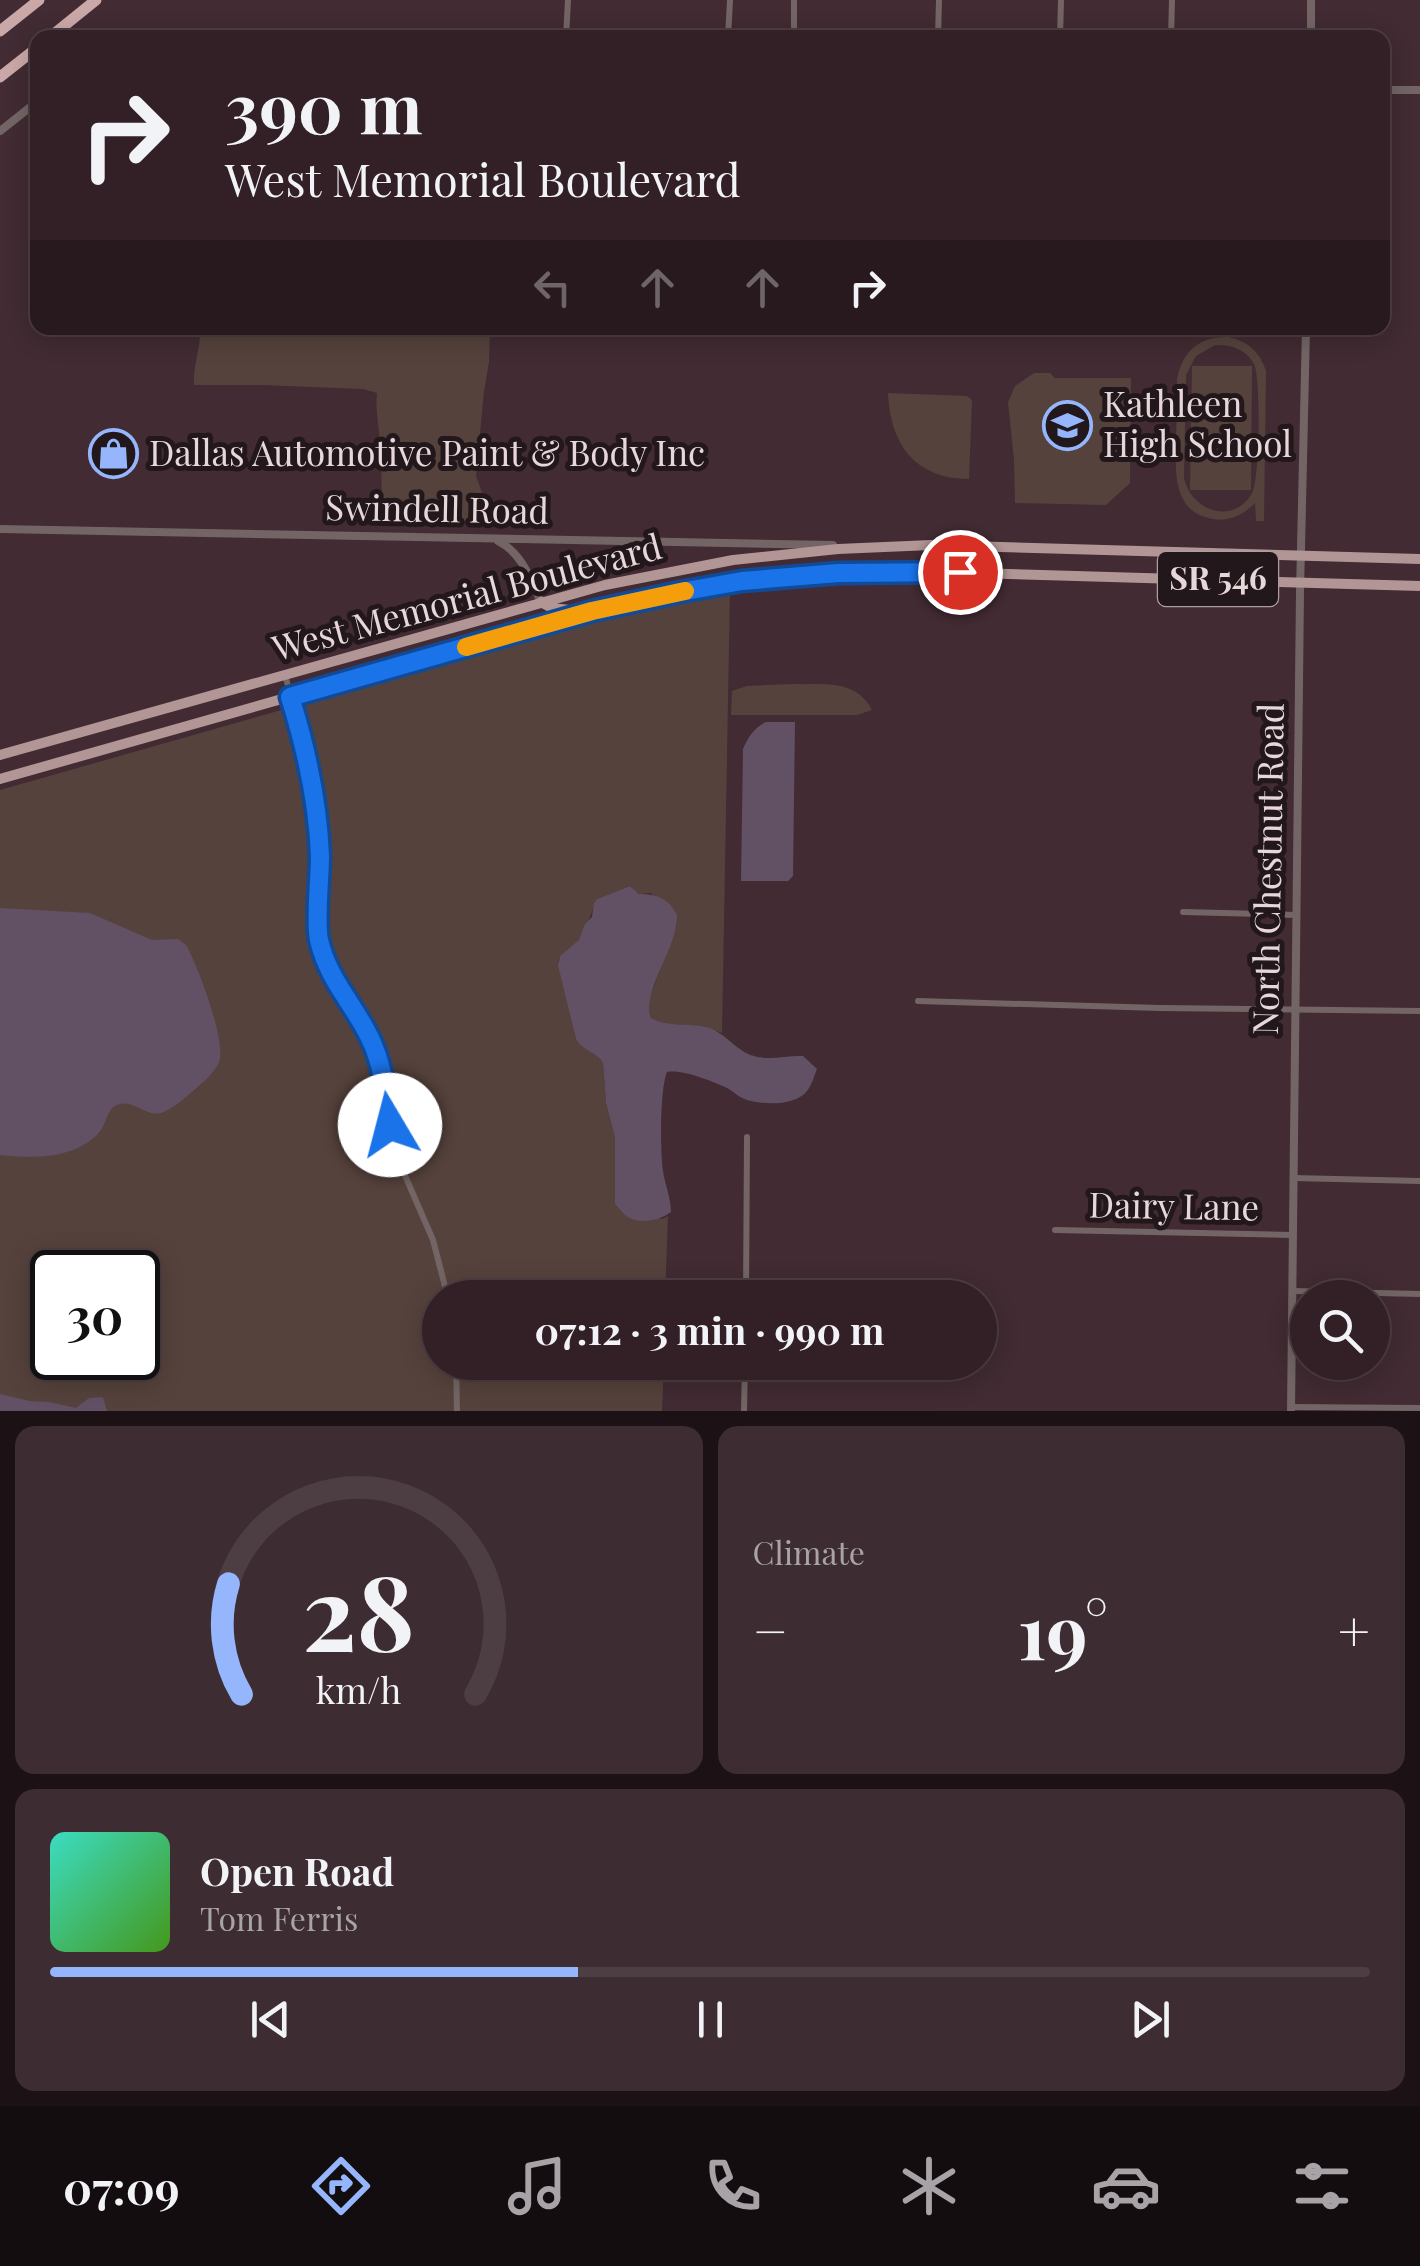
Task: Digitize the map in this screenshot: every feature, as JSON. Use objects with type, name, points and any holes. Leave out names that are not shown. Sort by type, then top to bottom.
[{"type":"highway","points":[[0,31],[39,0]]},
{"type":"highway","points":[[59,30],[96,0]]},
{"type":"highway","points":[[0,77],[30,53]]},
{"type":"main road","name":"West Memorial Boulevard","points":[[0,755],[605,584],[695,566],[872,546],[1302,556]]},
{"type":"main road","name":"SR 546","points":[[1302,556],[1420,559]]},
{"type":"main road","name":"West Memorial Boulevard","points":[[0,779],[592,611],[754,580],[849,572],[960,572],[1301,582]]},
{"type":"main road","name":"SR 546","points":[[1301,582],[1420,586]]},
{"type":"main road","points":[[541,602],[563,610],[592,611]]},
{"type":"street","points":[[566,30],[568,0]]},
{"type":"street","points":[[728,30],[730,0]]},
{"type":"street","points":[[794,0],[794,30]]},
{"type":"street","points":[[938,30],[939,0]]},
{"type":"street","points":[[1060,30],[1061,0]]},
{"type":"street","points":[[1171,30],[1172,0]]},
{"type":"street","points":[[1311,30],[1312,0]]},
{"type":"street","points":[[1390,90],[1420,90]]},
{"type":"street","points":[[0,130],[30,108]]},
{"type":"street","name":"North Chestnut Road","points":[[1292,1280],[1306,335]]},
{"type":"street","name":"Swindell Road","points":[[0,529],[872,546]]},
{"type":"street","points":[[494,539],[508,546],[522,562],[541,602]]},
{"type":"street","points":[[522,562],[522,548],[532,539]]},
{"type":"street","points":[[504,612],[512,634]]},
{"type":"street","points":[[284,675],[302,736],[316,811],[320,853],[318,938],[336,986],[376,1052],[392,1139],[433,1240],[443,1280]]},
{"type":"street","points":[[1183,912],[1296,915]]},
{"type":"street","points":[[918,1001],[1420,1011]]},
{"type":"street","points":[[746,1280],[747,1137]]},
{"type":"street","points":[[1293,1178],[1420,1180]]},
{"type":"street","name":"Dairy Lane","points":[[1055,1230],[1292,1235]]},
{"type":"street","points":[[1390,1293],[1420,1294]]},
{"type":"street","points":[[456,1380],[457,1411]]},
{"type":"street","points":[[744,1411],[745,1380]]},
{"type":"street","name":"North Chestnut Road","points":[[1291,1380],[1291,1409]]},
{"type":"street","points":[[1291,1409],[1420,1408]]},
{"type":"shaded area","points":[[200,335],[490,335],[476,476],[493,522],[383,518],[377,393],[363,389],[194,385]]},
{"type":"shaded area","points":[[1218,337],[1242,341],[1257,353],[1266,371],[1264,521],[1256,521],[1255,503],[1231,518],[1219,520],[1199,515],[1182,498],[1178,486],[1179,370],[1194,348]],"holes":[[[1215,345],[1232,347],[1251,359],[1259,407],[1257,469],[1252,493],[1244,503],[1224,511],[1213,510],[1195,499],[1184,478],[1186,375],[1196,356]]]},
{"type":"shaded area","points":[[1192,366],[1252,366],[1251,490],[1190,490]]},
{"type":"shaded area","points":[[1034,373],[1050,373],[1055,378],[1131,378],[1130,483],[1106,505],[1015,503],[1008,402],[1015,386]]},
{"type":"shaded area","points":[[888,393],[967,396],[972,400],[969,479],[934,473],[909,455],[894,428]]},
{"type":"shaded area","points":[[730,589],[722,1033],[651,1018],[648,1002],[677,924],[651,893],[639,894],[630,886],[597,899],[580,939],[558,960],[576,1039],[603,1063],[606,1103],[615,1138],[615,1204],[662,1219],[668,1216],[666,1280],[422,1280],[422,1380],[663,1380],[662,1411],[0,1411],[0,790],[662,602]]},
{"type":"shaded area","points":[[747,686],[848,688],[872,710],[857,715],[731,715],[732,691]]},
{"type":"shaded area","points":[[766,722],[795,722],[793,876],[788,881],[741,881],[743,749],[752,733]]},
{"type":"shaded area","points":[[630,886],[639,894],[661,898],[677,915],[672,941],[651,995],[651,1018],[713,1029],[754,1056],[803,1056],[817,1069],[802,1096],[770,1103],[744,1099],[697,1076],[667,1072],[661,1150],[671,1212],[644,1221],[628,1217],[615,1204],[615,1138],[606,1103],[603,1063],[576,1039],[558,965],[560,956],[579,940],[597,899]]},
{"type":"shaded area","points":[[0,908],[90,913],[152,940],[178,939],[186,945],[219,1038],[219,1062],[214,1070],[182,1100],[161,1113],[123,1103],[117,1105],[101,1130],[81,1147],[55,1155],[0,1155]]},
{"type":"shaded area","points":[[0,1394],[76,1408],[89,1398],[103,1397],[107,1411],[0,1411]]},
{"type":"slow traffic","points":[[466,647],[592,611],[685,591]]},
{"type":"place","name":"Kathleen High School","points":[[1068,425]]},
{"type":"place","name":"Dallas Automotive Paint & Body Inc","points":[[114,454]]},
{"type":"route","points":[[390,1125],[376,1052],[336,986],[318,938],[320,853],[316,811],[302,736],[290,697],[642,599],[795,576],[960,572]]}]
